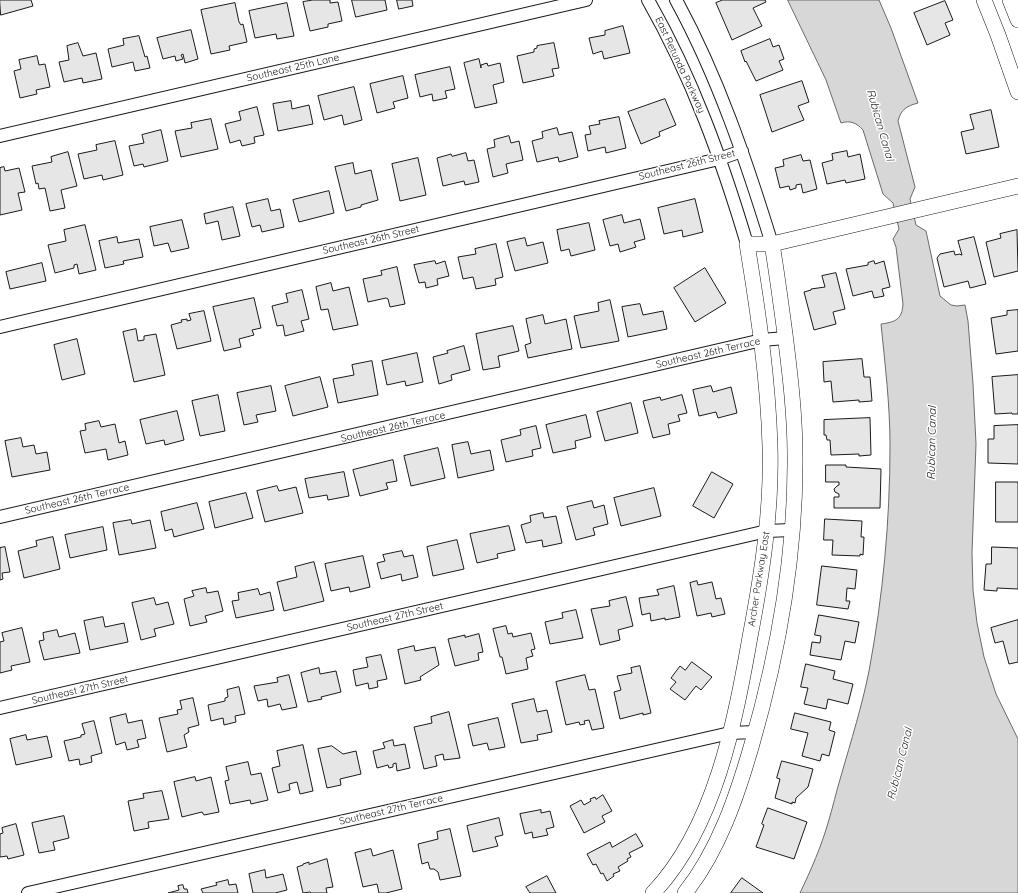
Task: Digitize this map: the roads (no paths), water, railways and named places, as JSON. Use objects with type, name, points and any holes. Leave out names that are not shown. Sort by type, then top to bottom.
[{"type":"street","name":"Southeast 25th Lane","points":[[0,136],[586,0]]},
{"type":"street","name":"East Retunda Parkway","points":[[648,0],[680,60],[699,103],[747,244]]},
{"type":"street","points":[[676,0],[712,74],[742,151],[772,244],[790,372],[795,448],[794,506],[787,578],[773,663],[745,767],[717,840],[702,870],[685,893]]},
{"type":"street","points":[[984,0],[1018,92]]},
{"type":"street","points":[[1010,0],[1018,20]]},
{"type":"street","name":"Southeast 26th Street","points":[[0,327],[719,159],[742,151]]},
{"type":"street","points":[[747,244],[772,244],[1018,186]]},
{"type":"street","name":"Archer Parkway East","points":[[653,893],[669,874],[691,841],[700,824],[714,787],[730,733],[742,682],[762,572],[767,531],[770,448],[769,410],[762,340],[747,244]]},
{"type":"street","name":"Southeast 26th Terrace","points":[[0,517],[576,385],[762,340],[785,338]]},
{"type":"street","name":"Southeast 27th Street","points":[[0,708],[767,531],[791,530]]},
{"type":"street","name":"Southeast 27th Terrace","points":[[28,893],[730,733],[755,732]]},
{"type":"water","name":"Rubican Canal","points":[[788,0],[879,0],[891,28],[918,103],[905,109],[898,121],[915,187],[910,199],[916,225],[926,231],[940,296],[951,305],[965,305],[968,321],[976,444],[972,553],[973,590],[977,623],[984,657],[996,694],[1018,739],[1018,893],[800,893],[819,850],[830,817],[863,697],[874,643],[885,558],[890,473],[889,415],[881,324],[897,319],[901,314],[903,304],[896,247],[893,239],[899,229],[893,203],[883,194],[863,130],[853,123],[841,123],[826,80]]}]
